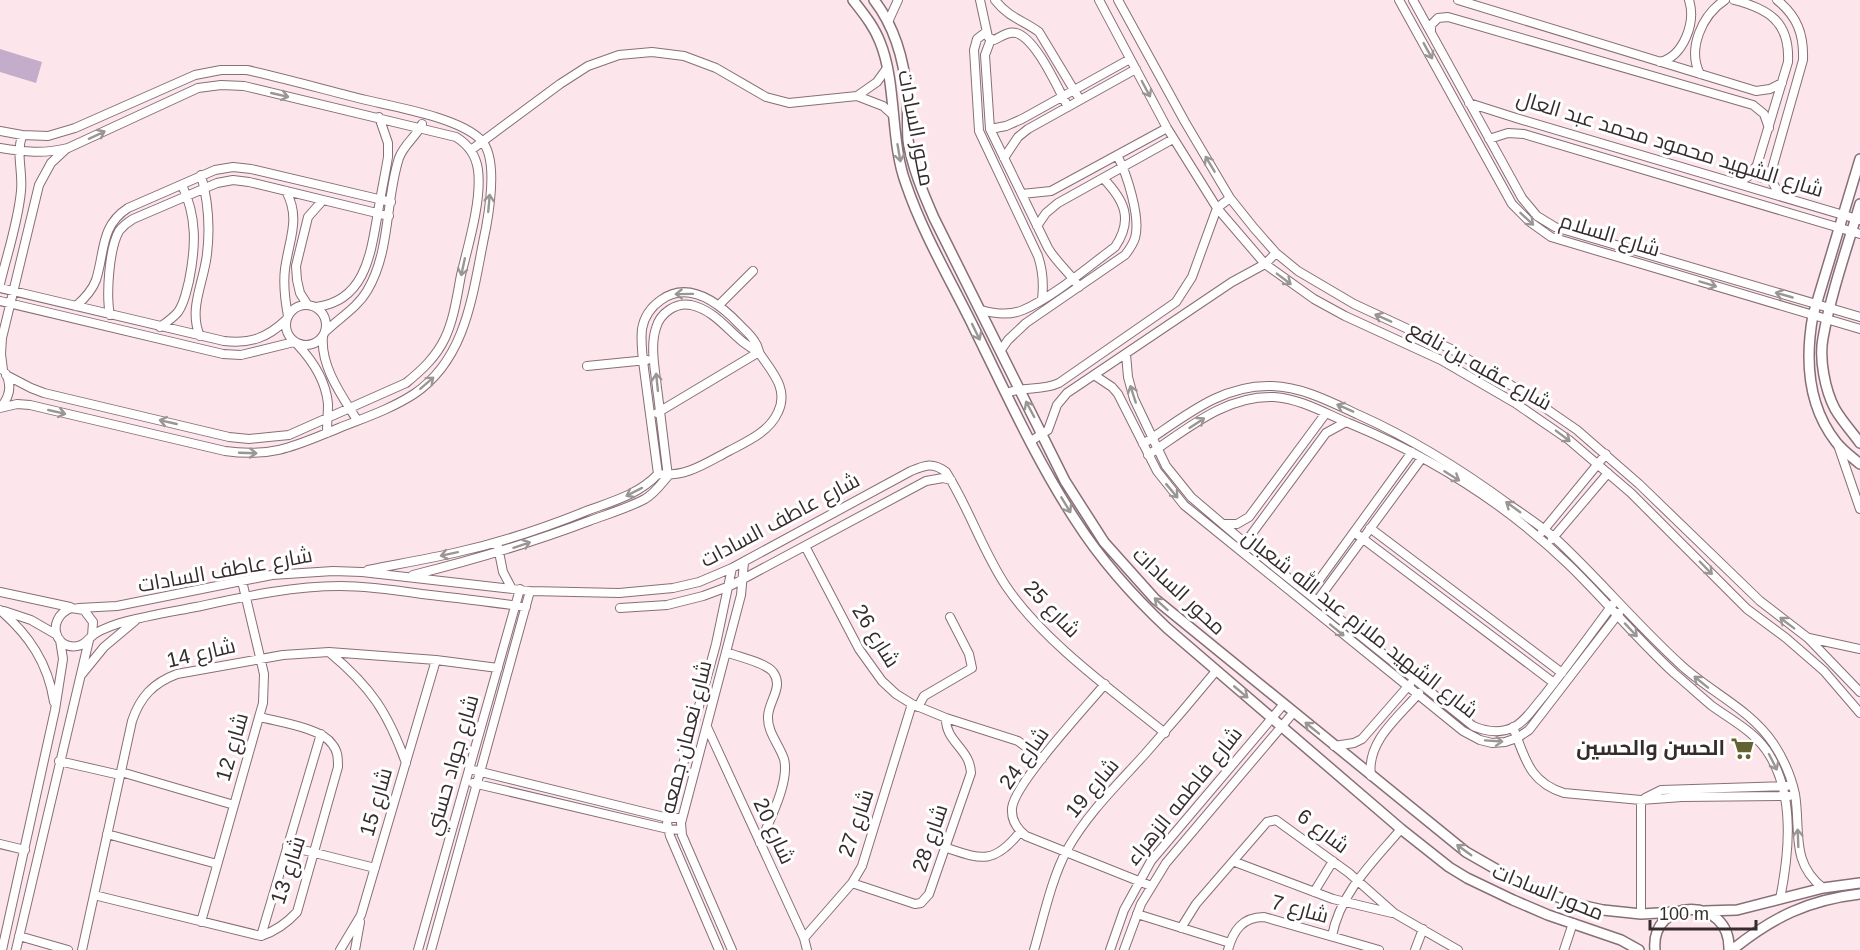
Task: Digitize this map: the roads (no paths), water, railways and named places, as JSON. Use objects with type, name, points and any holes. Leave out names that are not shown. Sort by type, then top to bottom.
[{"type":"street","name":"محور السادات","points":[[853,0],[868,18],[880,42],[905,183],[922,224],[1031,441],[1076,521],[1101,557],[1144,607],[1216,671],[1401,829],[1467,878],[1521,904],[1621,940],[1639,950]]},
{"type":"street","name":"محور السادات","points":[[874,0],[888,22],[898,45],[904,69],[909,140],[915,167],[934,218],[1065,481],[1086,516],[1124,567],[1173,615],[1283,705],[1466,852],[1496,871],[1533,888],[1580,905],[1603,910],[1641,914],[1676,912],[1686,909],[1705,911]]},
{"type":"street","points":[[888,22],[898,0]]},
{"type":"street","points":[[980,0],[988,35],[986,55],[990,129],[1054,260],[1073,278],[1079,288]]},
{"type":"street","points":[[995,0],[1019,21],[1032,26],[1045,40],[1080,100]]},
{"type":"street","name":"شارع عقبه بن نافع","points":[[1099,0],[1173,139],[1217,208],[1264,264],[1314,299],[1345,316],[1441,360],[1515,403],[1569,440],[1631,493],[1732,594],[1824,671],[1860,714]]},
{"type":"street","name":"شارع عقبه بن نافع","points":[[1118,0],[1185,123],[1230,198],[1276,253],[1298,271],[1334,293],[1450,349],[1522,392],[1577,430],[1640,484],[1760,601],[1808,638],[1859,688]]},
{"type":"street","name":"شارع السلام","points":[[1399,0],[1512,204],[1521,214],[1551,237],[1860,329]]},
{"type":"street","name":"شارع السلام","points":[[1413,0],[1522,198],[1538,216],[1556,227],[1860,317]]},
{"type":"street","points":[[1458,0],[1756,90],[1770,89],[1783,80],[1798,81]]},
{"type":"street","points":[[1660,62],[1674,56],[1683,43],[1692,16],[1689,0]]},
{"type":"street","points":[[1700,74],[1695,62],[1694,49],[1705,21],[1712,10],[1725,0]]},
{"type":"street","points":[[1734,0],[1760,8],[1770,14],[1783,30],[1789,51],[1783,80],[1757,165],[1737,183]]},
{"type":"street","points":[[1777,0],[1788,9],[1801,33],[1804,46],[1798,81],[1772,169],[1772,176],[1780,196]]},
{"type":"street","points":[[1431,32],[1431,25],[1434,21],[1438,18],[1449,17],[1753,105],[1764,114],[1769,128]]},
{"type":"street","points":[[1014,33],[1019,21]]},
{"type":"street","points":[[1042,299],[1044,285],[1038,256],[979,131],[974,50],[977,39],[988,35],[996,39],[1006,34],[1021,35],[1034,47],[1068,107]]},
{"type":"street","points":[[471,150],[588,66],[619,55],[652,52],[684,56],[716,68],[766,98],[789,103],[857,96],[883,106],[892,115]]},
{"type":"street","points":[[990,129],[1006,126],[1022,119],[1130,59]]},
{"type":"street","points":[[857,96],[877,82],[886,68]]},
{"type":"street","points":[[1004,158],[1018,137],[1136,69]]},
{"type":"street","points":[[0,131],[48,136],[75,128],[195,75],[221,70],[255,72],[424,115],[462,127],[483,142],[492,169],[488,220],[465,323],[446,364],[431,381],[413,395],[294,447],[271,453],[248,454],[225,451],[30,405],[17,404],[0,408]]},
{"type":"street","points":[[0,148],[43,152],[68,148],[198,88],[221,85],[244,86],[456,137],[465,142],[471,150],[478,172],[474,219],[452,317],[435,355],[406,383],[289,435],[259,439],[229,437],[44,393],[3,371]]},
{"type":"street","name":"شارع الشهيد محمود محمد عبد العال","points":[[1469,103],[1858,219]]},
{"type":"street","points":[[0,301],[223,354],[241,355],[295,342],[311,345],[358,303],[367,291],[381,254],[399,158],[409,141],[422,127],[424,115]]},
{"type":"street","points":[[22,135],[18,151],[21,189],[0,286],[160,327],[241,343],[258,340],[265,336],[287,318],[292,309],[307,304],[316,307],[328,306],[339,301],[358,281],[372,253],[388,157],[388,143],[379,117]]},
{"type":"street","points":[[1022,194],[1052,191],[1167,128]]},
{"type":"street","name":"شارع الشهيد محمود محمد عبد العال","points":[[1489,139],[1508,133],[1524,134],[1856,233]]},
{"type":"street","points":[[1037,226],[1046,213],[1058,203],[1173,139]]},
{"type":"street","points":[[0,408],[9,390],[3,371],[2,338],[39,185],[51,163],[68,148]]},
{"type":"street","points":[[1001,350],[1017,331],[1125,255],[1135,239],[1138,222],[1123,167],[1117,155]]},
{"type":"street","points":[[1860,159],[1813,315],[1808,360],[1815,404],[1825,427],[1838,445],[1860,464]]},
{"type":"street","points":[[76,306],[96,281],[105,238],[118,214],[215,170],[233,167],[251,169],[391,202]]},
{"type":"street","points":[[1753,171],[1760,177],[1772,176]]},
{"type":"street","points":[[200,336],[195,317],[207,255],[205,188],[201,176]]},
{"type":"street","points":[[981,310],[994,314],[1022,311],[1115,247],[1123,236],[1126,223],[1124,209],[1119,198],[1103,178]]},
{"type":"street","points":[[110,315],[108,282],[116,239],[120,230],[133,219],[205,188],[233,180],[388,216]]},
{"type":"street","points":[[160,327],[178,311],[184,301],[194,257],[193,216],[188,196],[182,185]]},
{"type":"street","points":[[286,191],[295,214],[284,284],[287,332],[314,366],[325,390],[328,404],[327,433]]},
{"type":"street","points":[[1006,393],[1059,383],[1176,302],[1192,277],[1217,208],[1230,198]]},
{"type":"street","points":[[307,304],[300,293],[296,266],[308,217],[323,200]]},
{"type":"street","points":[[1860,204],[1856,233],[1830,308],[1823,339],[1822,359],[1825,379],[1836,409],[1860,443]]},
{"type":"street","points":[[1031,441],[1043,435],[1050,427],[1054,410],[1063,396],[1232,282],[1264,264],[1276,253]]},
{"type":"street","points":[[1652,267],[1654,257]]},
{"type":"street","points":[[720,304],[753,271]]},
{"type":"street","points":[[677,293],[691,293],[704,296],[720,304],[755,341],[759,352],[777,376],[782,393],[779,411],[769,426],[755,436],[694,470],[668,476],[658,474],[643,360],[642,330],[646,317],[664,297],[677,293]]},
{"type":"street","points":[[405,577],[500,552],[633,504],[647,498],[659,488],[668,476],[654,359],[655,330],[659,319],[667,311],[688,304],[698,307],[718,317],[748,348],[759,352]]},
{"type":"street","points":[[316,307],[325,318],[321,349],[357,420]]},
{"type":"street","points":[[650,418],[759,352]]},
{"type":"street","name":"شارع الشهيد ملازم عبد الله شعبان","points":[[1126,354],[1130,388],[1152,439],[1178,483],[1191,497],[1414,679],[1480,729],[1497,732],[1513,728]]},
{"type":"street","points":[[587,366],[654,359]]},
{"type":"street","name":"شارع الشهيد ملازم عبد الله شعبان","points":[[1094,375],[1118,394],[1148,455],[1170,489],[1198,518],[1463,731],[1480,740],[1498,742],[1517,738]]},
{"type":"street","points":[[1143,444],[1219,395],[1245,387],[1287,387],[1314,394],[1416,442],[1456,466],[1554,537],[1682,666],[1759,726],[1778,751],[1794,790],[1801,861],[1808,874],[1823,888]]},
{"type":"street","points":[[1148,455],[1224,407],[1248,399],[1285,399],[1310,406],[1412,452],[1480,494],[1548,545],[1652,652],[1713,706],[1749,731],[1764,745],[1774,764],[1785,797],[1787,848],[1780,899]]},
{"type":"street","points":[[1223,524],[1237,524],[1249,517],[1326,414]]},
{"type":"street","points":[[1245,543],[1326,433],[1346,422]]},
{"type":"street","points":[[1838,445],[1860,509]]},
{"type":"street","points":[[1309,594],[1412,452]]},
{"type":"street","points":[[1538,537],[1606,454]]},
{"type":"street","points":[[1317,601],[1422,458]]},
{"type":"street","name":"شارع عاطف السادات","points":[[0,592],[75,608],[117,606],[242,581],[302,572],[362,572],[530,591],[619,593],[673,588],[699,582],[732,568],[922,466],[931,464],[939,466],[951,480]]},
{"type":"street","points":[[1548,545],[1608,473]]},
{"type":"street","points":[[362,572],[458,552],[561,521],[627,496],[639,490],[658,474]]},
{"type":"street","name":"شارع عاطف السادات","points":[[620,608],[667,605],[703,596],[744,578],[926,481],[951,480]]},
{"type":"street","name":"شارع 25","points":[[951,480],[986,553],[1008,589],[1050,636],[1165,733]]},
{"type":"street","points":[[1631,493],[1640,484]]},
{"type":"street","points":[[1370,528],[1562,673]]},
{"type":"street","points":[[1354,532],[1554,683]]},
{"type":"street","points":[[497,542],[503,572],[516,589]]},
{"type":"street","name":"شارع 26","points":[[805,546],[869,666],[896,694],[946,718],[1018,741],[1042,759]]},
{"type":"street","name":"شارع نعمان جمعه","points":[[732,950],[681,830],[682,818],[741,595],[744,562]]},
{"type":"street","name":"شارع نعمان جمعه","points":[[719,950],[668,829],[668,818],[717,644],[732,568]]},
{"type":"street","name":"شارع 12","points":[[201,922],[260,717],[265,688],[261,659],[242,581]]},
{"type":"street","points":[[699,582],[703,596]]},
{"type":"street","name":"شارع عاطف السادات","points":[[90,638],[118,624],[246,596],[340,586],[526,606]]},
{"type":"street","name":"شارع جواد حسني","points":[[418,950],[498,668],[515,605],[516,589]]},
{"type":"street","name":"شارع جواد حسني","points":[[431,950],[530,591]]},
{"type":"street","points":[[1616,600],[1554,683],[1526,717],[1513,728],[1533,773],[1541,782],[1552,789],[1585,796],[1641,800],[1682,797],[1785,797],[1794,790]]},
{"type":"street","points":[[2,950],[26,850],[55,710],[63,659],[56,621],[59,615],[75,608],[91,617],[94,626],[59,761],[16,950]]},
{"type":"street","points":[[1517,738],[1534,724],[1623,608]]},
{"type":"street","points":[[0,610],[31,620],[71,646],[84,644],[90,638]]},
{"type":"street","points":[[0,610],[28,637],[38,654],[50,681],[55,710]]},
{"type":"street","points":[[915,705],[924,696],[972,668],[969,654],[950,617]]},
{"type":"street","points":[[80,677],[104,647],[137,619]]},
{"type":"street","points":[[1808,638],[1860,649]]},
{"type":"street","name":"شارع 14","points":[[82,950],[136,708],[153,686],[177,674],[306,652],[436,660],[498,668]]},
{"type":"street","points":[[329,652],[355,674],[377,701],[394,731],[406,763]]},
{"type":"street","points":[[726,652],[767,667],[776,680],[777,688],[768,718],[769,727],[784,760],[785,771],[779,796],[760,843]]},
{"type":"street","name":"شارع 15","points":[[340,950],[361,915],[436,660]]},
{"type":"street","name":"شارع 19","points":[[1034,950],[1066,851],[1093,812],[1165,733],[1216,671]]},
{"type":"street","points":[[1334,746],[1354,743],[1362,739],[1414,679]]},
{"type":"street","name":"شارع 24","points":[[1020,832],[1013,820],[1014,800],[1042,759],[1105,684]]},
{"type":"street","points":[[1371,776],[1370,758],[1377,742],[1424,687]]},
{"type":"street","name":"شارع 27","points":[[804,938],[852,883],[862,866],[915,705]]},
{"type":"street","name":"شارع فاطمه الزهراء","points":[[1110,950],[1124,910],[1150,861],[1283,705]]},
{"type":"street","name":"شارع فاطمه الزهراء","points":[[1124,950],[1137,914],[1151,886],[1172,855],[1293,713]]},
{"type":"street","points":[[94,896],[261,936],[321,734],[260,717]]},
{"type":"street","name":"شارع 28","points":[[852,883],[909,903],[921,903],[929,894],[971,773],[968,757],[947,730],[946,718]]},
{"type":"street","name":"شارع 20","points":[[707,727],[804,938],[807,950]]},
{"type":"street","name":"شارع 13","points":[[261,936],[287,923],[297,912],[338,767],[338,754],[332,742],[321,734]]},
{"type":"street","points":[[59,761],[121,774],[234,805]]},
{"type":"street","points":[[469,769],[668,818],[682,818]]},
{"type":"street","points":[[465,782],[668,829],[681,830]]},
{"type":"street","points":[[1641,800],[1661,790],[1782,786],[1794,790]]},
{"type":"street","points":[[1641,800],[1641,914]]},
{"type":"street","name":"شارع 6","points":[[1181,928],[1196,904],[1235,862],[1267,822],[1276,820],[1333,861],[1394,913],[1458,950]]},
{"type":"street","points":[[1332,936],[1342,902],[1401,829]]},
{"type":"street","points":[[944,847],[979,859],[987,858],[1009,844],[1020,832],[1151,886]]},
{"type":"street","points":[[107,834],[218,864]]},
{"type":"street","points":[[0,844],[26,850]]},
{"type":"street","points":[[288,846],[375,868]]},
{"type":"street","points":[[1314,892],[1333,861]]},
{"type":"street","name":"شارع 6","points":[[1235,862],[1342,902],[1394,913]]},
{"type":"street","points":[[1705,911],[1737,910],[1823,888],[1860,883]]},
{"type":"street","points":[[1705,911],[1721,924],[1730,950],[1769,923],[1795,909],[1860,894]]},
{"type":"street","points":[[1655,950],[1654,943],[1658,930],[1665,919],[1676,912]]},
{"type":"street","points":[[1137,914],[1229,946]]},
{"type":"street","points":[[355,950],[361,915]]},
{"type":"street","name":"شارع 7","points":[[1229,946],[1234,931],[1239,925],[1258,917],[1271,918],[1379,950]]},
{"type":"street","points":[[1564,950],[1573,923]]},
{"type":"street","points":[[1415,950],[1423,929]]},
{"type":"street","points":[[19,936],[68,950]]},
{"type":"street","points":[[1345,950],[1348,941]]},
{"type":"place","name":"الحسن والحسين","points":[[1743,748]]}]
